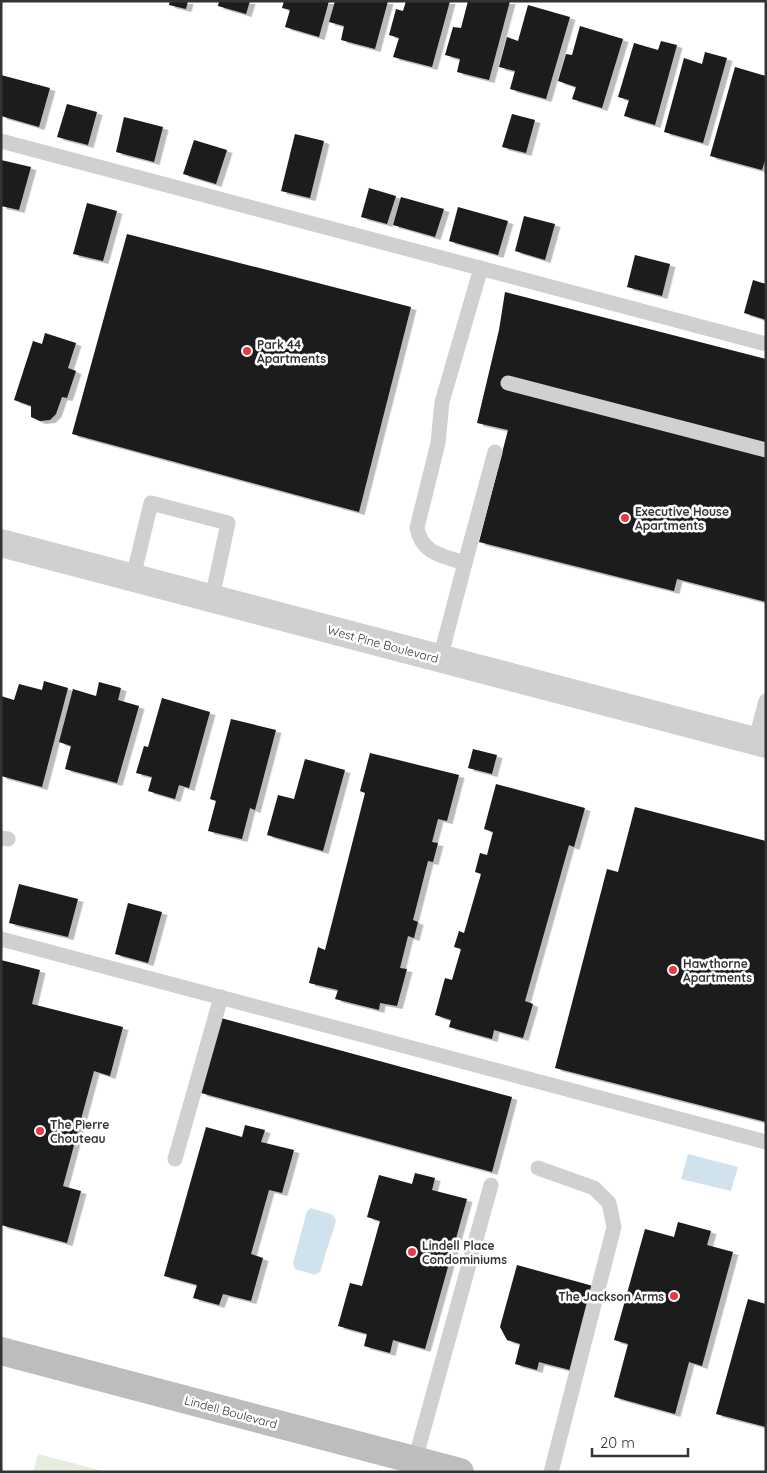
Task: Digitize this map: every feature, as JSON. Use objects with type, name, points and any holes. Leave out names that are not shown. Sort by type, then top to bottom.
[{"type":"main road","name":"Lindell Boulevard","points":[[1,1351],[460,1472]]},
{"type":"street","name":"West Pine Boulevard","points":[[1,542],[761,743]]},
{"type":"lane","points":[[1,141],[766,344]]},
{"type":"lane","points":[[465,563],[432,552],[419,539],[417,528],[438,443],[442,402],[482,268]]},
{"type":"lane","points":[[508,383],[766,450]]},
{"type":"lane","points":[[440,659],[465,563],[469,540],[495,452]]},
{"type":"lane","points":[[133,578],[151,503],[228,524],[212,598]]},
{"type":"lane","points":[[761,743],[766,701]]},
{"type":"lane","points":[[1,939],[766,1142]]},
{"type":"lane","points":[[175,1159],[221,997]]},
{"type":"lane","points":[[538,1168],[594,1188],[608,1203],[614,1226],[551,1472]]},
{"type":"lane","points":[[415,1460],[491,1185]]},
{"type":"shaded area","points":[[38,1454],[107,1472],[33,1472]]},
{"type":"water","points":[[688,1154],[738,1167],[731,1191],[681,1179]]},
{"type":"water","points":[[311,1208],[333,1215],[336,1221],[320,1272],[315,1275],[295,1269],[293,1263],[307,1211]]},
{"type":"building","points":[[170,1],[188,1],[186,9],[169,5]]},
{"type":"building","points":[[219,1],[250,1],[246,14],[218,6]]},
{"type":"building","points":[[284,1],[329,1],[319,37],[285,27],[290,10],[282,8]]},
{"type":"building","points":[[335,1],[388,1],[375,49],[341,40],[344,26],[329,22]]},
{"type":"building","points":[[406,1],[450,1],[432,67],[393,57],[399,38],[389,35],[396,9],[403,11]]},
{"type":"building","points":[[468,1],[510,1],[489,80],[457,72],[460,59],[445,55],[453,27],[461,28]]},
{"type":"building","points":[[528,5],[570,17],[546,99],[510,89],[515,71],[499,67],[507,37],[518,41]]},
{"type":"building","points":[[580,26],[623,39],[602,108],[572,99],[576,87],[558,81],[566,54],[572,55]]},
{"type":"building","points":[[661,41],[677,45],[655,125],[624,116],[629,100],[618,97],[634,43],[658,50]]},
{"type":"building","points":[[705,52],[727,58],[703,143],[664,132],[684,58],[702,64]]},
{"type":"building","points":[[735,67],[766,76],[766,158],[762,170],[710,156]]},
{"type":"building","points":[[1,75],[50,88],[39,127],[1,116]]},
{"type":"building","points":[[67,104],[97,112],[88,145],[57,137]]},
{"type":"building","points":[[512,114],[535,120],[526,153],[502,147]]},
{"type":"building","points":[[124,117],[163,127],[154,162],[116,152]]},
{"type":"building","points":[[295,134],[324,141],[310,198],[281,191]]},
{"type":"building","points":[[194,140],[227,150],[216,184],[183,174]]},
{"type":"building","points":[[1,160],[31,167],[19,210],[1,206]]},
{"type":"building","points":[[369,188],[396,196],[387,224],[361,217]]},
{"type":"building","points":[[401,197],[444,209],[435,237],[393,225]]},
{"type":"building","points":[[87,203],[117,211],[103,261],[73,254]]},
{"type":"building","points":[[458,207],[508,221],[498,255],[449,241]]},
{"type":"building","points":[[524,216],[555,224],[545,260],[515,251]]},
{"type":"building","name":"Park 44 Apartments","points":[[127,234],[411,307],[359,512],[72,434]]},
{"type":"building","points":[[635,255],[670,264],[662,296],[627,287]]},
{"type":"building","points":[[753,280],[766,284],[766,320],[744,313]]},
{"type":"building","points":[[505,292],[766,359],[766,602],[677,579],[674,591],[479,542],[508,430],[477,423],[499,330]]},
{"type":"building","points":[[45,333],[76,343],[68,368],[76,371],[67,398],[62,397],[56,414],[50,420],[40,421],[31,417],[31,406],[14,400],[33,341],[42,344]]},
{"type":"building","points":[[44,681],[68,688],[42,787],[1,776],[1,696],[14,700],[19,684],[42,690]]},
{"type":"building","points":[[99,682],[121,688],[118,700],[139,706],[117,783],[65,769],[71,746],[59,742],[73,689],[96,696]]},
{"type":"building","points":[[162,698],[210,712],[189,788],[179,785],[175,799],[148,791],[152,777],[136,773],[144,746],[148,747]]},
{"type":"building","points":[[231,719],[276,730],[255,810],[250,808],[242,839],[208,831],[216,801],[210,799]]},
{"type":"building","points":[[473,749],[497,755],[492,774],[468,768]]},
{"type":"building","points":[[370,753],[459,775],[447,821],[438,819],[432,842],[438,843],[433,862],[428,861],[413,920],[418,922],[414,938],[408,936],[400,968],[407,969],[397,1006],[380,1003],[379,1010],[335,999],[338,990],[309,983],[318,947],[325,950],[365,793],[360,791]]},
{"type":"building","points":[[305,759],[345,770],[323,851],[267,835],[278,795],[294,799]]},
{"type":"building","points":[[496,784],[585,808],[574,847],[569,845],[525,1001],[533,1004],[523,1038],[494,1030],[492,1039],[449,1027],[451,1020],[435,1015],[445,978],[452,980],[461,949],[454,947],[459,931],[464,933],[481,874],[475,872],[480,853],[487,855],[493,832],[484,829]]},
{"type":"building","name":"Hawthorne Apartments","points":[[635,807],[766,841],[766,1122],[555,1068],[607,869],[618,872]]},
{"type":"building","points":[[19,884],[78,899],[68,937],[9,923]]},
{"type":"building","points":[[128,903],[162,912],[148,963],[115,954]]},
{"type":"building","name":"The Pierre Chouteau","points":[[1,960],[40,970],[32,1004],[123,1027],[110,1076],[94,1071],[63,1186],[81,1191],[67,1243],[1,1225]]},
{"type":"building","points":[[221,1018],[512,1097],[492,1172],[201,1093]]},
{"type":"building","points":[[245,1125],[265,1130],[261,1142],[294,1150],[282,1193],[269,1190],[251,1254],[263,1258],[251,1301],[223,1294],[219,1305],[193,1298],[197,1285],[164,1276],[206,1127],[242,1137]]},
{"type":"building","name":"Lindell Place Condominiums","points":[[415,1173],[435,1178],[432,1190],[467,1199],[425,1349],[393,1340],[390,1353],[364,1346],[367,1334],[338,1326],[350,1283],[362,1286],[380,1221],[367,1217],[379,1175],[412,1184]]},
{"type":"building","name":"The Jackson Arms","points":[[678,1222],[711,1231],[707,1245],[733,1252],[702,1366],[689,1362],[675,1414],[614,1397],[628,1344],[614,1340],[645,1229],[674,1237]]},
{"type":"building","points":[[517,1265],[593,1286],[570,1370],[539,1362],[537,1370],[515,1364],[520,1344],[507,1340],[500,1327]]},
{"type":"building","points":[[748,1299],[766,1304],[766,1427],[716,1414]]},
{"type":"place","name":"Park 44 Apartments","points":[[247,351]]},
{"type":"place","name":"Executive House Apartments","points":[[625,518]]},
{"type":"place","name":"Hawthorne Apartments","points":[[673,970]]},
{"type":"place","name":"The Pierre Chouteau","points":[[40,1131]]},
{"type":"place","name":"Lindell Place Condominiums","points":[[412,1252]]},
{"type":"place","name":"The Jackson Arms","points":[[674,1296]]}]
